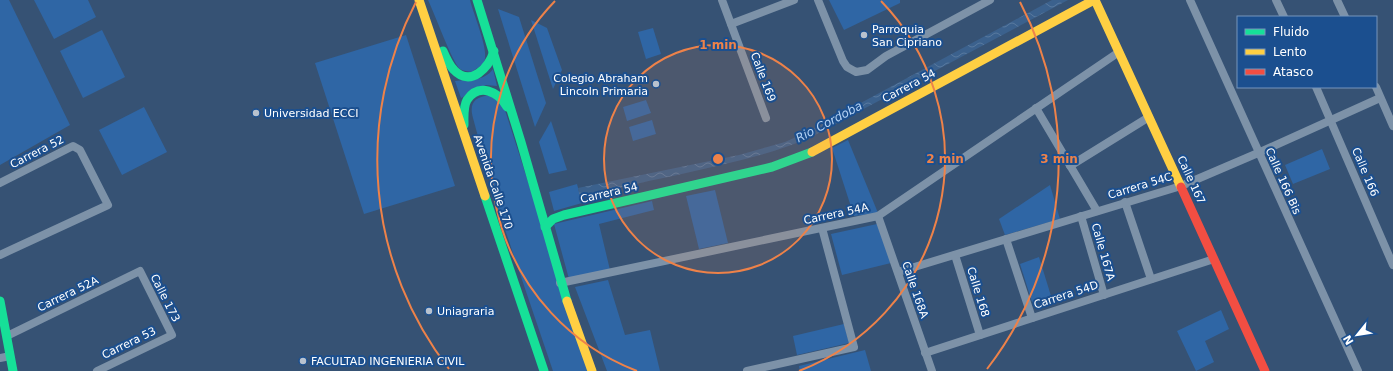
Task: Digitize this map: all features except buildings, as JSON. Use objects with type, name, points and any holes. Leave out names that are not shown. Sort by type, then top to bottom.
[{"type":"street","points":[[477,0],[521,142],[560,283],[592,371]]},
{"type":"street","name":"Calle 169","points":[[722,0],[766,118]]},
{"type":"street","points":[[731,24],[794,0]]},
{"type":"street","points":[[818,0],[843,60],[851,71],[861,72],[867,70],[886,56],[990,0]]},
{"type":"street","name":"Calle 167","points":[[1095,0],[1265,371]]},
{"type":"street","name":"Carrera 54","points":[[545,227],[553,219],[564,215],[726,179],[794,160],[831,142],[1095,0]]},
{"type":"street","name":"Calle 166 Bis","points":[[1190,0],[1358,371]]},
{"type":"street","points":[[1276,0],[1284,16]]},
{"type":"street","points":[[1337,0],[1345,16]]},
{"type":"street","points":[[421,4],[450,65],[457,73],[464,76],[477,75],[486,68],[494,51]]},
{"type":"street","name":"Avenida Calle 170","points":[[421,4],[544,371]]},
{"type":"street","name":"Carrera 54A","points":[[560,283],[878,216],[1119,52]]},
{"type":"street","name":"Calle 166","points":[[1316,88],[1393,266]]},
{"type":"street","points":[[1376,88],[1393,126]]},
{"type":"street","points":[[464,134],[464,109],[467,100],[474,93],[480,91],[492,91],[504,101],[521,142]]},
{"type":"street","name":"Carrera 54C","points":[[898,272],[1181,186],[1380,98]]},
{"type":"street","name":"Calle 167A","points":[[1036,108],[1097,211]]},
{"type":"street","points":[[1070,166],[1149,117]]},
{"type":"street","name":"Carrera 52","points":[[0,183],[68,147],[77,147],[108,205],[0,255]]},
{"type":"street","points":[[1125,202],[1151,279]]},
{"type":"street","name":"Calle 168A","points":[[878,216],[932,371]]},
{"type":"street","name":"Calle 167A","points":[[1081,216],[1104,295]]},
{"type":"street","points":[[747,371],[854,347],[822,228]]},
{"type":"street","points":[[1006,239],[1032,318]]},
{"type":"street","name":"Calle 168","points":[[955,255],[980,335]]},
{"type":"street","name":"Carrera 54D","points":[[925,353],[1214,259]]},
{"type":"street","name":"Calle 173","points":[[140,271],[172,335]]},
{"type":"street","name":"Carrera 52A","points":[[6,336],[140,271]]},
{"type":"street","points":[[0,301],[13,371]]},
{"type":"street","name":"Carrera 53","points":[[97,371],[172,335]]},
{"type":"street","points":[[0,358],[10,356]]},
{"type":"shaded area","points":[[0,0],[9,0],[70,125],[0,165]]},
{"type":"shaded area","points":[[34,0],[88,0],[96,17],[54,39]]},
{"type":"shaded area","points":[[428,0],[470,0],[485,50],[484,62],[472,72],[461,70],[457,65],[448,48]]},
{"type":"shaded area","points":[[829,0],[900,0],[900,3],[844,30]]},
{"type":"shaded area","points":[[498,9],[519,17],[546,103],[535,127]]},
{"type":"shaded area","points":[[531,20],[547,28],[562,70],[553,89]]},
{"type":"shaded area","points":[[653,28],[661,54],[646,59],[638,32]]},
{"type":"shaded area","points":[[102,30],[125,77],[83,98],[60,51]]},
{"type":"shaded area","points":[[406,35],[455,186],[364,214],[315,63]]},
{"type":"shaded area","points":[[493,69],[497,86],[486,85],[461,98],[455,81],[480,78],[485,76]]},
{"type":"shaded area","points":[[490,95],[503,104],[589,371],[553,371],[496,203],[473,118],[472,105],[474,102],[480,97]]},
{"type":"shaded area","points":[[646,100],[651,113],[627,121],[623,107]]},
{"type":"shaded area","points":[[144,107],[167,152],[122,175],[99,130]]},
{"type":"shaded area","points":[[652,120],[656,134],[633,141],[629,127]]},
{"type":"shaded area","points":[[551,121],[567,170],[549,174],[539,142]]},
{"type":"shaded area","points":[[848,140],[878,213],[854,216],[832,148]]},
{"type":"shaded area","points":[[1322,149],[1330,169],[1293,184],[1285,165]]},
{"type":"shaded area","points":[[577,184],[582,203],[554,211],[549,192]]},
{"type":"shaded area","points":[[1050,185],[1060,219],[1005,235],[999,219]]},
{"type":"shaded area","points":[[715,190],[728,243],[699,249],[686,196]]},
{"type":"shaded area","points":[[652,201],[654,210],[599,224],[610,270],[569,279],[554,224]]},
{"type":"shaded area","points":[[877,224],[891,263],[842,275],[831,234]]},
{"type":"shaded area","points":[[1039,257],[1051,296],[1032,302],[1020,264]]},
{"type":"shaded area","points":[[608,280],[625,335],[650,330],[660,371],[607,371],[575,287]]},
{"type":"shaded area","points":[[1221,310],[1229,329],[1205,341],[1214,362],[1196,371],[1177,331]]},
{"type":"shaded area","points":[[844,324],[849,343],[797,355],[793,336]]},
{"type":"shaded area","points":[[865,350],[871,371],[800,371],[799,366]]},
{"type":"water","name":"Rio Cordoba","points":[[1052,0],[1068,0],[809,138],[792,145],[742,160],[638,183],[580,198],[578,188],[739,155],[785,142],[805,133]]},
{"type":"traffic: fast","points":[[477,0],[521,142],[567,301]]},
{"type":"traffic: fast","points":[[443,51],[449,64],[454,70],[460,75],[467,77],[473,76],[484,69],[494,51]]},
{"type":"traffic: fast","points":[[464,125],[464,112],[467,100],[477,91],[483,90],[494,93],[507,107]]},
{"type":"traffic: fast","points":[[545,227],[553,219],[564,215],[772,167],[812,152]]},
{"type":"traffic: fast","points":[[485,196],[544,371]]},
{"type":"traffic: fast","points":[[0,301],[13,371]]},
{"type":"traffic: slow","points":[[419,0],[485,196]]},
{"type":"traffic: slow","points":[[812,152],[1094,0]]},
{"type":"traffic: slow","points":[[1095,0],[1181,187]]},
{"type":"traffic: slow","points":[[567,301],[592,371]]},
{"type":"traffic: jam","points":[[1181,187],[1265,371]]},
{"type":"place","name":"Parroquia San Cipriano","points":[[864,35]]},
{"type":"place","name":"Colegio Abraham Lincoln Primaria","points":[[656,84]]},
{"type":"place","name":"Universidad ECCI","points":[[256,113]]},
{"type":"place","name":"Uniagraria","points":[[429,311]]},
{"type":"place","name":"FACULTAD INGENIERIA CIVIL","points":[[303,361]]}]
